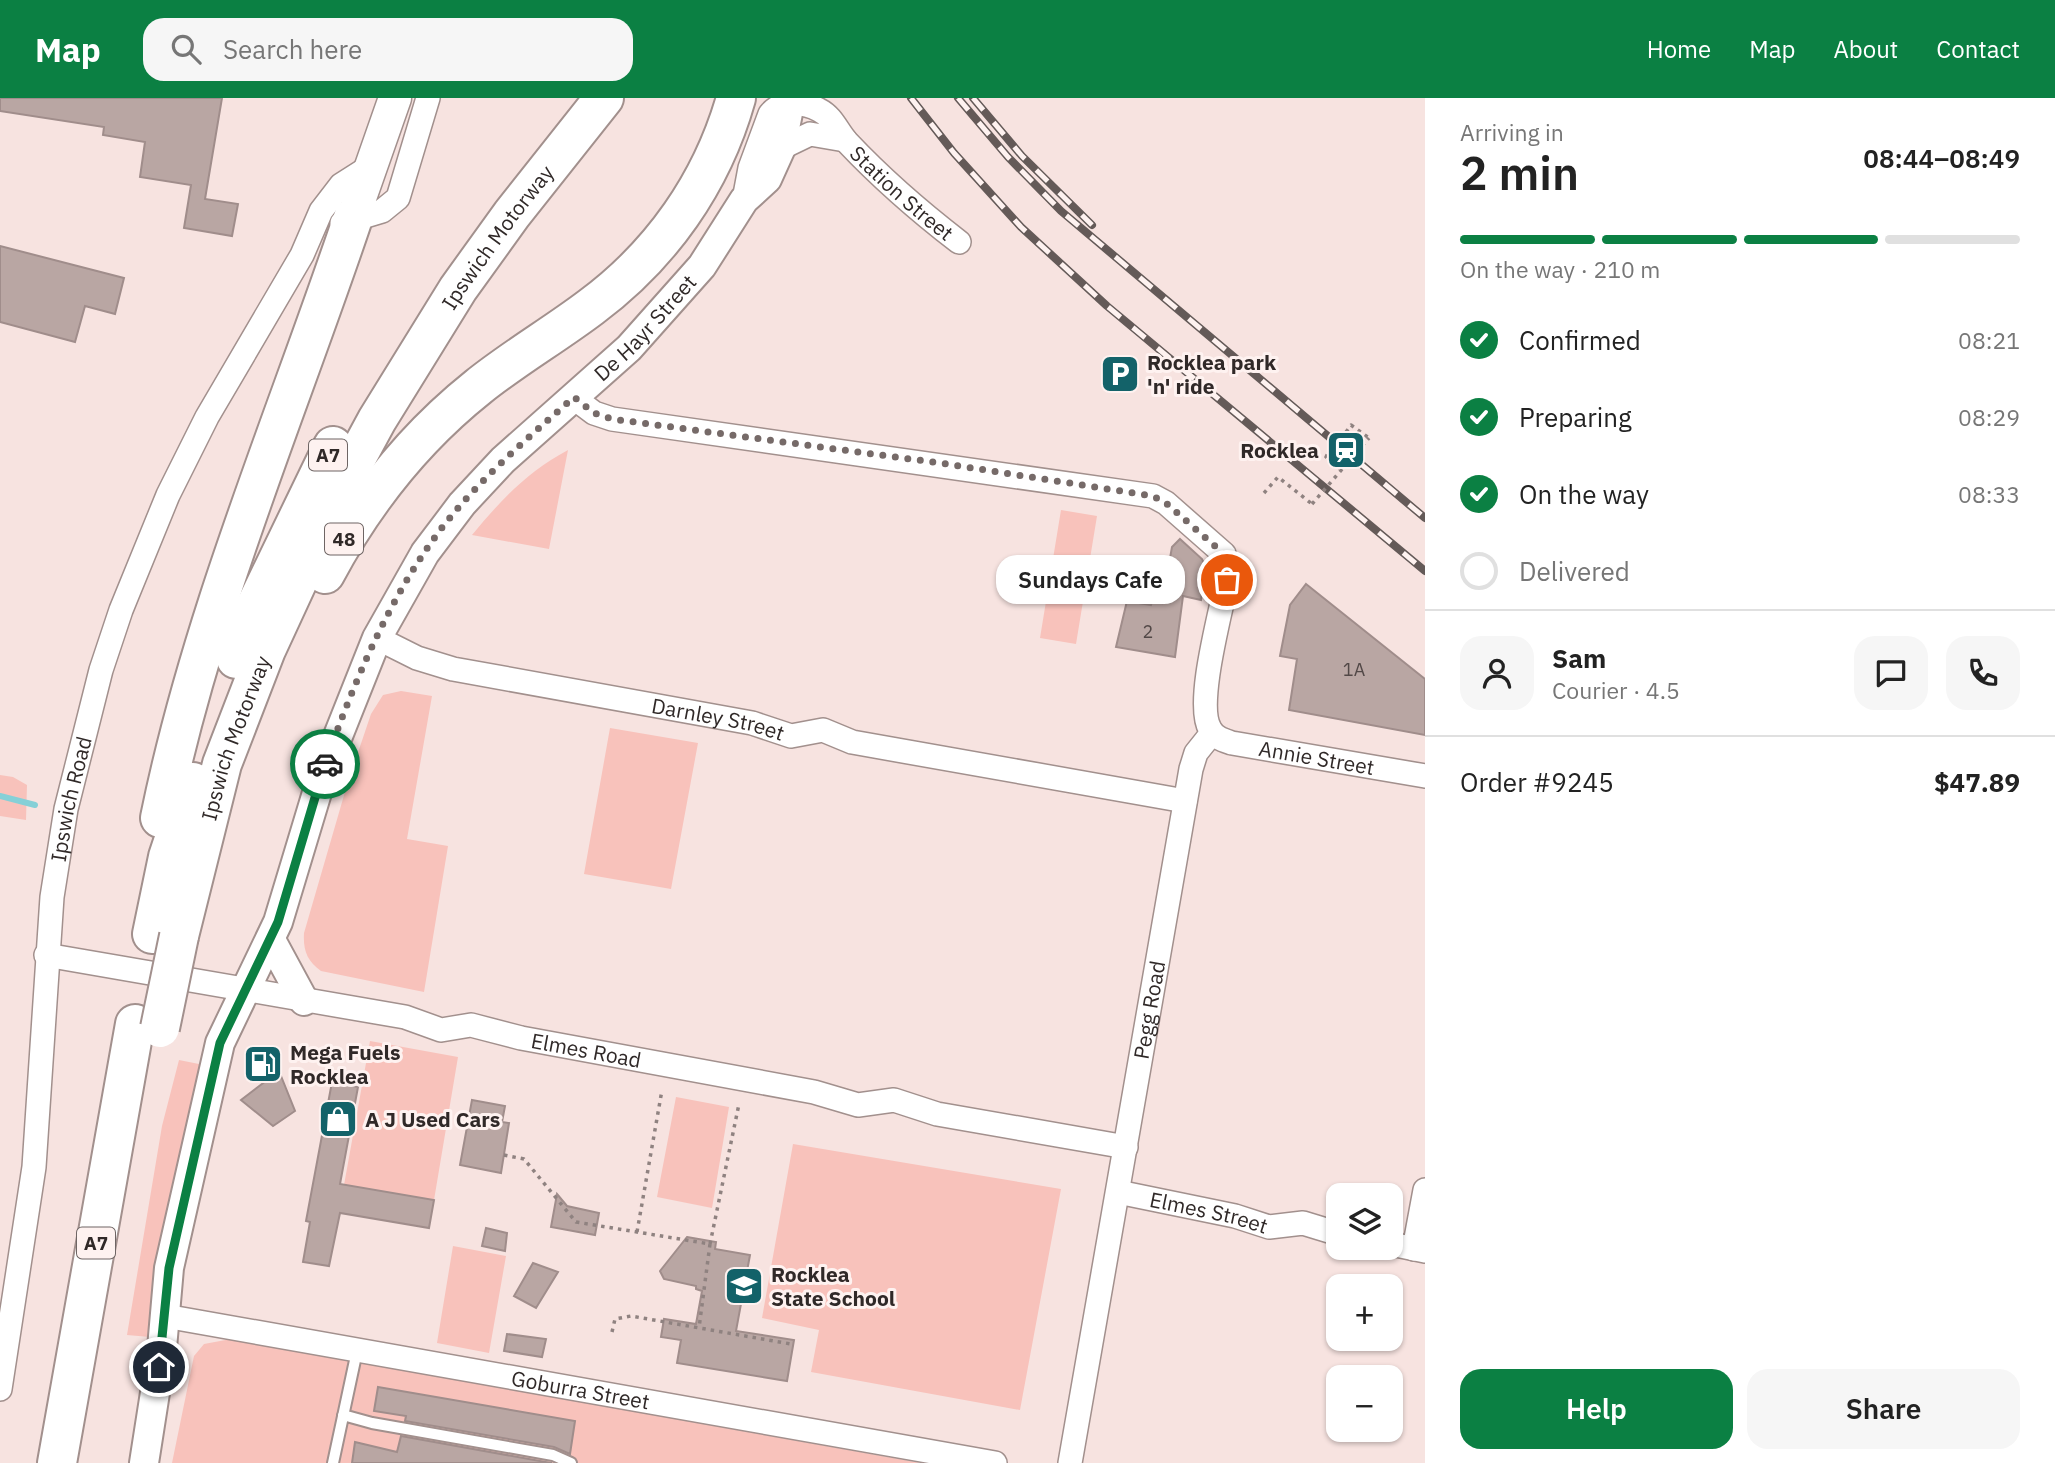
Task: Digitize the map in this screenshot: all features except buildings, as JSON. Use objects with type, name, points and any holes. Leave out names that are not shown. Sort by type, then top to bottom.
[{"type":"highway","name":"Ipswich Motorway","points":[[165,935],[168,857],[205,744],[255,607],[327,457],[386,353],[431,283],[570,98]]},
{"type":"highway","name":"Ipswich Motorway","points":[[57,1463],[165,935],[222,764],[266,650],[299,574],[377,420],[458,289],[512,214],[604,98]]},
{"type":"highway","name":"48","points":[[222,764],[259,724],[321,581],[351,527],[387,477],[425,434],[479,386],[588,310],[646,258],[677,222],[705,176],[736,98]]},
{"type":"highway","points":[[168,857],[158,827],[177,740],[261,476],[354,218]]},
{"type":"highway","name":"Ipswich Motorway","points":[[83,1463],[147,1026]]},
{"type":"main road","points":[[354,218],[395,98]]},
{"type":"street","name":"Ipswich Road","points":[[302,255],[331,229],[354,218],[382,211],[398,198],[428,98]]},
{"type":"street","name":"Station Street","points":[[791,101],[823,112],[845,140],[931,221],[959,242]]},
{"type":"street","name":"De Hayr Street","points":[[244,990],[271,940],[321,776],[377,638],[409,578],[443,527],[503,460],[629,348],[680,293],[720,241],[744,200],[767,179],[781,148],[791,101]]},
{"type":"street","name":"De Hayr Street","points":[[744,200],[750,168],[770,114],[791,101]]},
{"type":"street","name":"Station Street","points":[[781,148],[810,134],[845,140]]},
{"type":"street","name":"Ipswich Road","points":[[0,1389],[7,1303],[34,1167],[46,955],[66,809],[83,733],[121,610],[168,495],[206,417],[302,255],[309,234],[331,196],[351,177],[374,164]]},
{"type":"street","points":[[574,397],[600,416],[620,420],[1140,492],[1166,503],[1218,548],[1227,562],[1227,580],[1204,699],[1206,721],[1212,733]]},
{"type":"street","name":"Darnley Street","points":[[377,638],[417,658],[453,669],[752,723],[786,735],[823,730],[852,742],[1185,801]]},
{"type":"street","name":"Annie Street","points":[[1212,733],[1232,743],[1425,776]]},
{"type":"street","name":"Pegg Road","points":[[1070,1463],[1185,801],[1194,760],[1212,733]]},
{"type":"street","points":[[271,940],[304,1001]]},
{"type":"street","name":"Elmes Road","points":[[46,955],[405,1017],[441,1030],[476,1025],[521,1038],[814,1091],[858,1105],[894,1100],[937,1114],[1126,1147]]},
{"type":"street","points":[[144,1463],[173,1248],[220,1043],[244,990]]},
{"type":"street","points":[[1420,1250],[1425,1190]]},
{"type":"street","name":"Elmes Street","points":[[1118,1192],[1235,1216],[1269,1227],[1303,1223],[1326,1230]]},
{"type":"street","name":"Goburra Street","points":[[165,1316],[995,1463]]},
{"type":"lane","points":[[333,1463],[357,1351]]},
{"type":"lane","points":[[343,1415],[384,1426],[553,1455],[571,1463]]},
{"type":"path","points":[[1264,493],[1278,477],[1312,504],[1369,438],[1351,425],[1346,432]]},
{"type":"path","points":[[1331,447],[1326,457],[1342,470]]},
{"type":"path","points":[[637,1232],[662,1090]]},
{"type":"path","points":[[699,1328],[710,1244],[739,1104]]},
{"type":"path","points":[[504,1154],[524,1158],[576,1222],[710,1244]]},
{"type":"path","points":[[612,1332],[615,1320],[631,1316],[791,1344]]},
{"type":"shaded area","points":[[568,450],[549,549],[472,535],[516,488]]},
{"type":"shaded area","points":[[1061,510],[1097,516],[1076,644],[1040,638]]},
{"type":"shaded area","points":[[401,691],[432,696],[407,839],[448,846],[424,992],[321,971],[309,959],[304,945],[304,933],[347,785],[371,714],[383,695]]},
{"type":"shaded area","points":[[610,728],[698,743],[671,889],[584,874]]},
{"type":"shaded area","points":[[0,775],[13,777],[27,785],[26,820],[0,816]]},
{"type":"shaded area","points":[[370,1041],[458,1057],[434,1200],[344,1185]]},
{"type":"shaded area","points":[[179,1060],[204,1065],[150,1337],[127,1335],[162,1126]]},
{"type":"shaded area","points":[[676,1097],[729,1107],[712,1208],[657,1197]]},
{"type":"shaded area","points":[[793,1144],[1061,1189],[1020,1410],[811,1372],[819,1330],[762,1318]]},
{"type":"shaded area","points":[[453,1246],[506,1256],[489,1353],[437,1343]]},
{"type":"shaded area","points":[[231,1339],[921,1463],[172,1463],[194,1356],[204,1344]]},
{"type":"waterway","points":[[0,796],[35,805]]},
{"type":"railway","points":[[911,98],[954,153],[1021,227],[1107,306],[1425,571]]},
{"type":"railway","points":[[958,98],[1008,157],[1061,211],[1425,518]]},
{"type":"railway","points":[[973,98],[1022,156],[1092,225]]},
{"type":"way so far","points":[[325,764],[377,638],[425,553],[443,527],[484,479],[574,397],[585,408],[612,419],[1140,492],[1166,503],[1224,554],[1228,569],[1227,580]]},
{"type":"place","name":"Rocklea park 'n' ride","points":[[1120,374]]},
{"type":"place","name":"Rocklea","points":[[1346,450]]},
{"type":"place","name":"Sundays Cafe","points":[[1227,580]]},
{"type":"place","name":"Mega Fuels Rocklea","points":[[263,1064]]},
{"type":"place","name":"A J Used Cars","points":[[338,1119]]},
{"type":"place","name":"Rocklea State School","points":[[744,1286]]},
{"type":"route","points":[[159,1367],[169,1268],[220,1043],[278,922],[325,764]]}]
